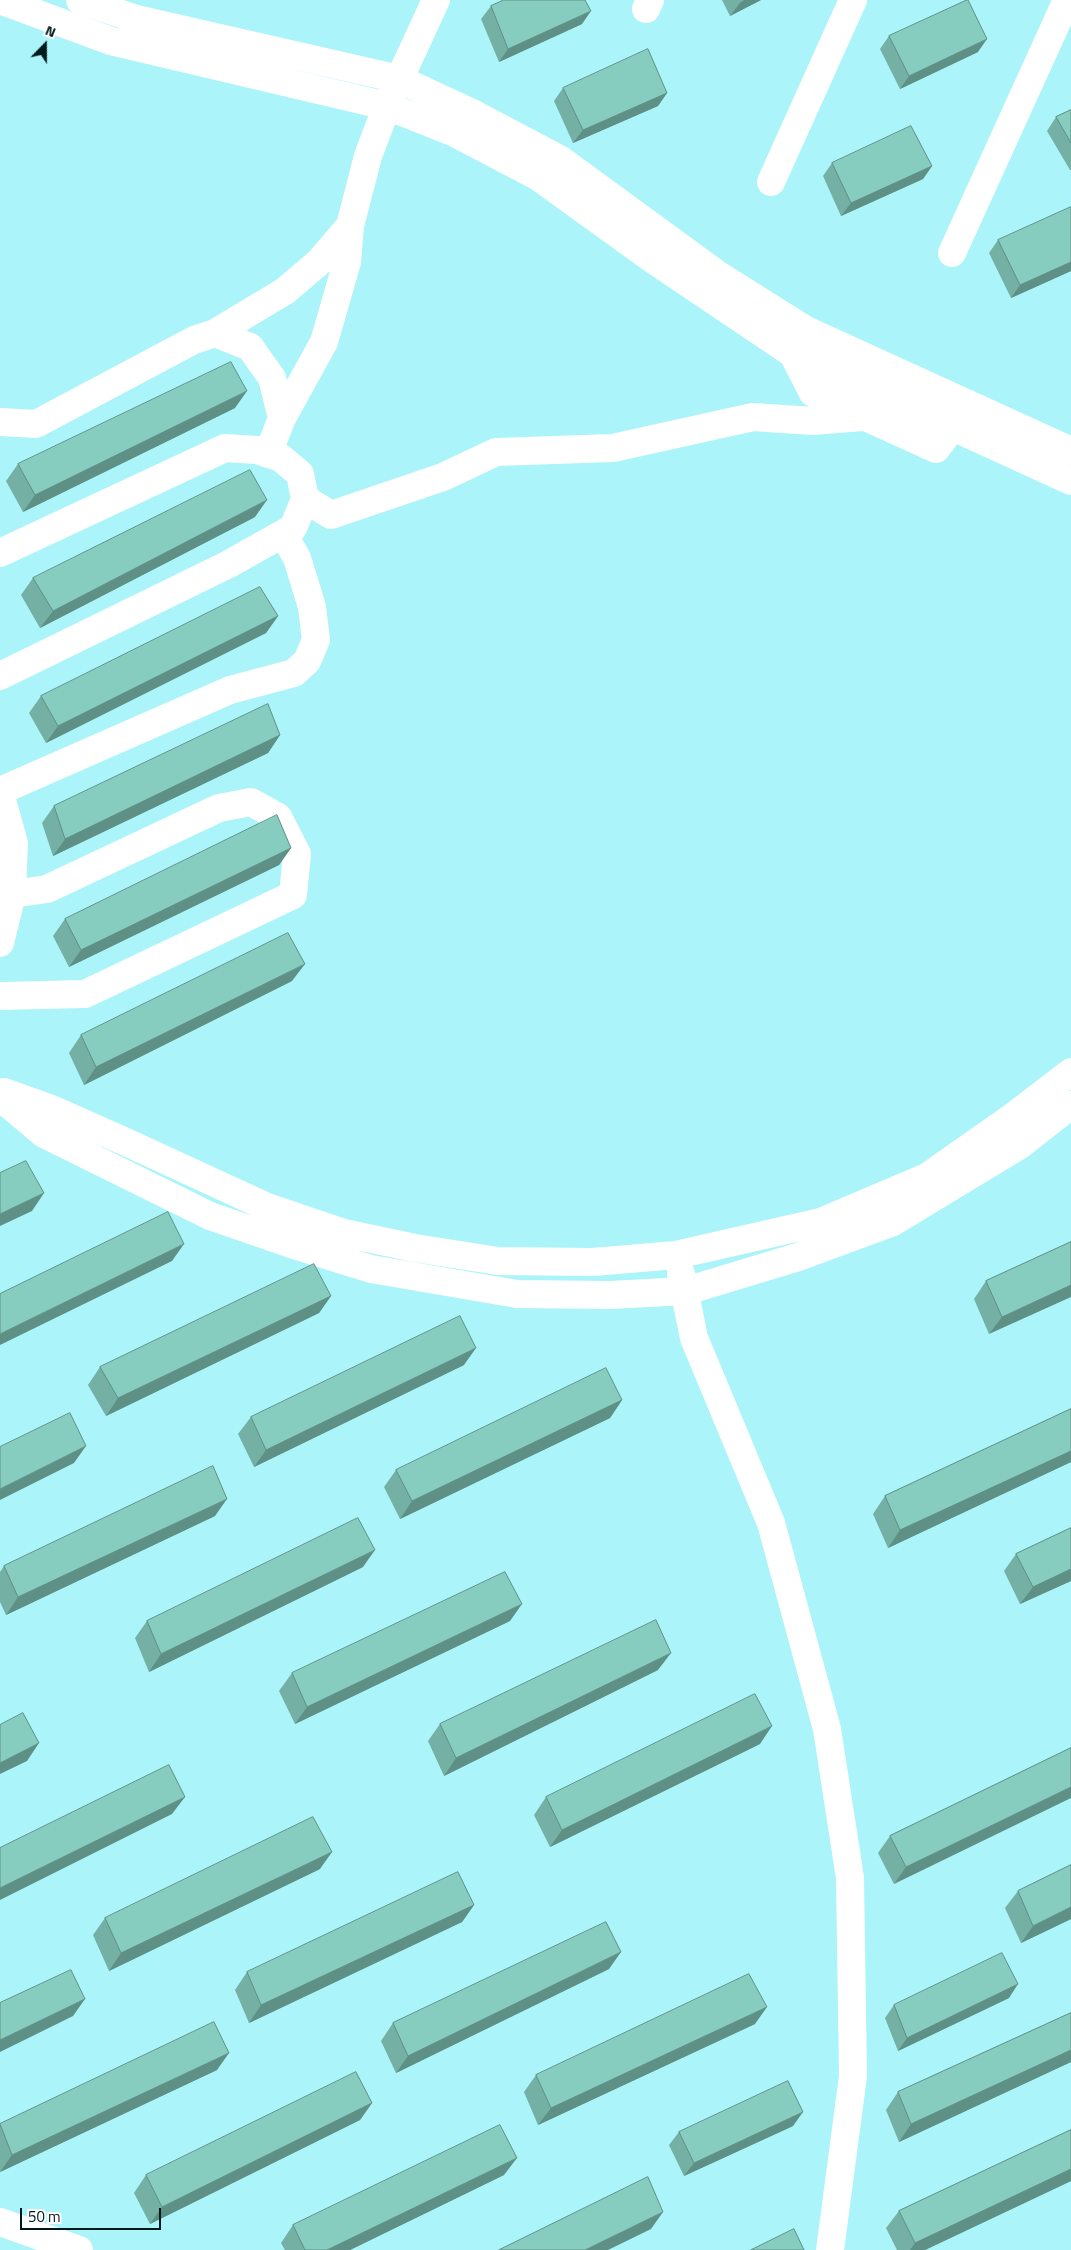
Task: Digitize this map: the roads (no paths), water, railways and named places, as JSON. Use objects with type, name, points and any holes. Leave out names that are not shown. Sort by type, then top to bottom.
[{"type":"street","points":[[0,0],[111,41],[387,106],[455,134],[537,176],[652,259],[793,354],[952,428],[1071,480]]},
{"type":"street","points":[[80,0],[136,19],[399,80],[472,113],[561,160],[717,274],[806,330],[848,348],[964,404],[1071,451]]},
{"type":"street","points":[[268,454],[282,418],[324,342],[347,262],[350,226],[368,156],[387,106],[436,0]]},
{"type":"street","points":[[771,182],[853,0]]},
{"type":"street","points":[[952,253],[1068,0]]},
{"type":"street","points":[[0,422],[36,424],[194,340],[215,333],[285,291],[319,262],[350,226]]},
{"type":"street","points":[[793,354],[806,330]]},
{"type":"street","points":[[215,333],[250,348],[272,378],[282,418]]},
{"type":"street","points":[[793,354],[813,392],[862,417],[936,449],[952,428],[964,404]]},
{"type":"street","points":[[305,499],[331,515],[443,477],[496,452],[613,448],[753,416],[814,421],[862,417]]},
{"type":"street","points":[[0,553],[225,448],[257,450],[281,458],[300,474],[305,499],[294,528],[229,564],[0,676]]},
{"type":"street","points":[[0,943],[12,894],[14,843],[0,792],[230,690],[294,673],[307,661],[316,640],[312,607],[297,558],[283,534]]},
{"type":"street","points":[[0,996],[85,994],[293,895],[297,854],[278,817],[251,802],[220,808],[47,889],[12,894]]},
{"type":"street","points":[[0,1090],[81,1122],[267,1207],[344,1233],[498,1261],[593,1262],[676,1255],[821,1222],[927,1177],[1070,1074]]},
{"type":"street","points":[[0,1097],[44,1134],[210,1216],[371,1269],[517,1294],[610,1295],[686,1291],[798,1258],[893,1222],[1020,1145],[1071,1105]]},
{"type":"street","points":[[676,1255],[686,1291],[694,1338],[771,1523],[826,1729],[850,1878],[853,2076],[830,2250]]},
{"type":"street","points":[[0,2222],[79,2250]]}]
